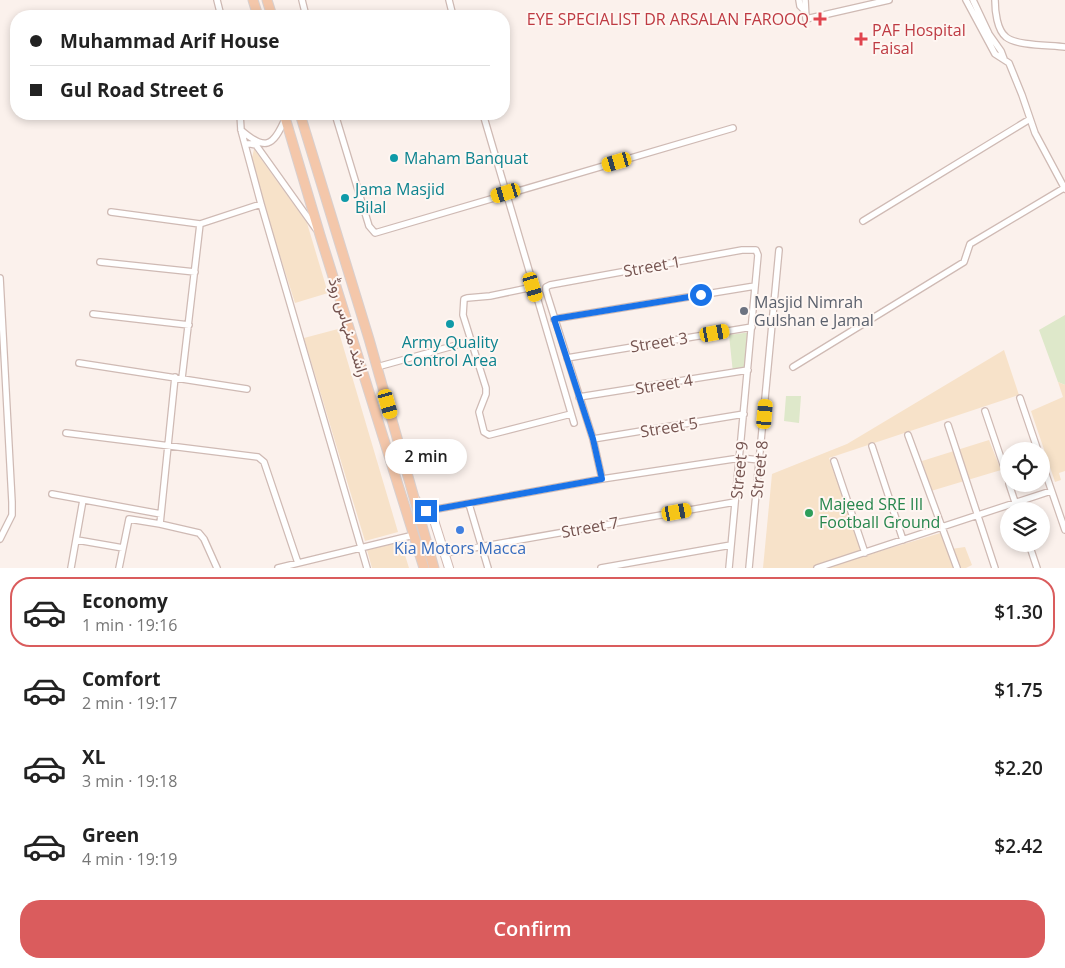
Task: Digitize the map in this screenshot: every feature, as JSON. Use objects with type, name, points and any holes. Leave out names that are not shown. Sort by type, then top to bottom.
[{"type":"main road","name":"راشد منہاس روڈ","points":[[286,120],[424,568]]},
{"type":"main road","name":"راشد منہاس روڈ","points":[[302,120],[377,367],[434,568]]},
{"type":"main road","points":[[414,498],[426,511],[432,514],[449,568]]},
{"type":"main road","points":[[428,548],[430,568]]},
{"type":"street","points":[[799,0],[800,6],[804,10]]},
{"type":"street","points":[[805,0],[804,10],[806,19],[889,0]]},
{"type":"street","points":[[793,367],[964,262],[970,244],[1065,188],[1035,133],[1009,63],[995,54],[966,0]]},
{"type":"street","points":[[973,0],[1004,59]]},
{"type":"street","points":[[995,0],[997,19],[1005,37],[1015,42],[1065,47]]},
{"type":"street","points":[[863,221],[1030,119]]},
{"type":"street","points":[[240,120],[241,130],[261,204],[367,568]]},
{"type":"street","points":[[241,130],[257,142],[268,143],[276,139],[284,120]]},
{"type":"street","points":[[337,120],[369,226],[375,233],[506,193],[733,128]]},
{"type":"street","points":[[485,120],[574,423]]},
{"type":"street","points":[[245,144],[256,145],[320,235]]},
{"type":"street","points":[[110,212],[200,224],[261,204]]},
{"type":"street","points":[[182,378],[200,224]]},
{"type":"street","name":"Street 1","points":[[554,319],[546,291],[546,287],[550,285],[742,250],[756,250],[758,252]]},
{"type":"street","name":"Street 8","points":[[749,568],[779,250]]},
{"type":"street","name":"Street 9","points":[[729,568],[758,252]]},
{"type":"street","points":[[100,262],[195,272]]},
{"type":"street","points":[[0,278],[12,502],[12,515],[0,539]]},
{"type":"street","points":[[602,479],[593,439],[554,319],[756,286]]},
{"type":"street","points":[[533,287],[464,299],[463,315],[486,388],[486,394],[479,412],[484,432],[489,436],[571,414]]},
{"type":"street","points":[[93,314],[188,325]]},
{"type":"street","name":"Street 3","points":[[567,358],[752,327]]},
{"type":"street","points":[[377,367],[471,341]]},
{"type":"street","points":[[79,363],[247,389]]},
{"type":"street","name":"Street 4","points":[[580,397],[748,370]]},
{"type":"street","points":[[160,524],[175,377]]},
{"type":"street","points":[[1020,398],[1035,442]]},
{"type":"street","points":[[986,411],[1000,455]]},
{"type":"street","name":"Street 5","points":[[593,439],[744,414]]},
{"type":"street","points":[[948,425],[995,568]]},
{"type":"street","points":[[66,433],[250,456],[261,459],[264,462],[298,563]]},
{"type":"street","points":[[908,435],[957,568]]},
{"type":"street","points":[[872,446],[903,540]]},
{"type":"street","points":[[426,511],[602,479],[740,458],[760,460]]},
{"type":"street","points":[[834,461],[865,552]]},
{"type":"street","points":[[1050,485],[1065,530]]},
{"type":"street","points":[[1019,502],[1052,490]]},
{"type":"street","points":[[52,494],[161,514]]},
{"type":"street","points":[[71,568],[83,500]]},
{"type":"street","name":"Street 7","points":[[445,553],[735,502]]},
{"type":"street","points":[[469,504],[488,568]]},
{"type":"street","points":[[817,568],[1000,508]]},
{"type":"street","points":[[119,568],[129,519],[199,533],[204,539],[217,568]]},
{"type":"street","points":[[278,568],[414,534]]},
{"type":"street","points":[[77,540],[123,548]]},
{"type":"street","points":[[601,568],[731,545]]},
{"type":"street","points":[[1031,552],[1036,568]]},
{"type":"green space","points":[[1065,315],[1065,385],[1058,382],[1039,330]]},
{"type":"green space","points":[[751,332],[748,370],[733,373],[729,335]]},
{"type":"green space","points":[[786,396],[801,396],[799,423],[784,421]]},
{"type":"sand","points":[[254,149],[307,223],[328,293],[295,303],[262,199],[252,158]]},
{"type":"sand","points":[[338,329],[398,532],[365,541],[304,338]]},
{"type":"sand","points":[[1004,350],[1019,395],[829,458],[864,556],[947,531],[951,549],[965,547],[972,565],[966,568],[763,568],[772,474],[847,444]]},
{"type":"sand","points":[[1058,382],[1065,385],[1065,471],[1059,473],[1061,480],[1055,482],[1050,467],[1050,442],[1041,442],[1031,411],[1063,397]]},
{"type":"sand","points":[[989,440],[1000,470],[931,491],[922,461]]},
{"type":"sand","points":[[401,542],[409,568],[372,568],[367,550]]},
{"type":"place","name":"EYE SPECIALIST DR ARSALAN FAROOQ","points":[[820,19]]},
{"type":"place","name":"PAF Hospital Faisal","points":[[861,39]]},
{"type":"place","name":"Maham Banquat","points":[[394,158]]},
{"type":"place","name":"Jama Masjid Bilal","points":[[345,198]]},
{"type":"place","name":"Masjid Nimrah Gulshan e Jamal","points":[[744,311]]},
{"type":"place","name":"Army Quality Control Area","points":[[450,324]]},
{"type":"place","name":"Majeed SRE III Football Ground","points":[[809,513]]},
{"type":"place","name":"Kia Motors Macca","points":[[460,530]]},
{"type":"route","points":[[426,511],[602,479],[593,439],[554,319],[701,295]]}]
